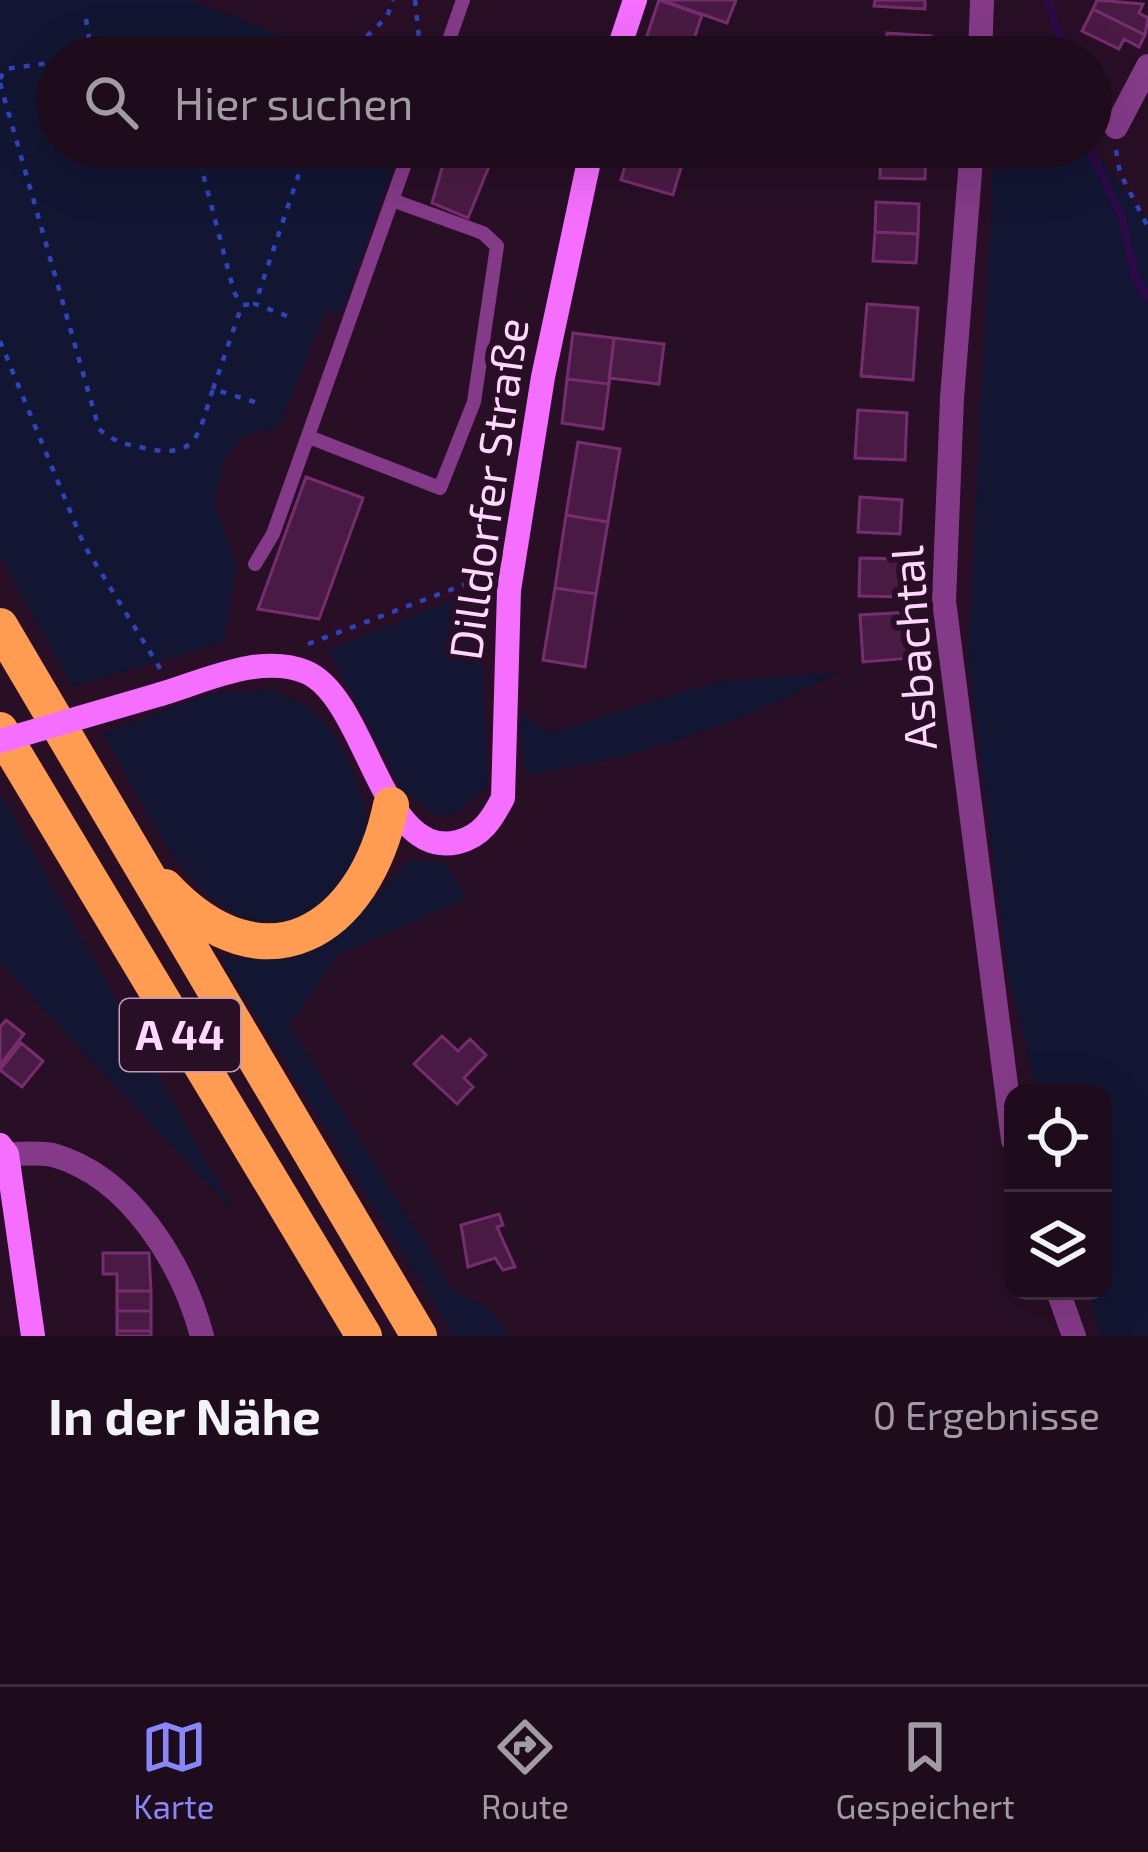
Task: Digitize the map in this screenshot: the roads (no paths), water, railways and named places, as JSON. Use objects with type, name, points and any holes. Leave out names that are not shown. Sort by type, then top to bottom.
[{"type":"highway","name":"A 44","points":[[0,626],[419,1336]]},
{"type":"highway","name":"A 44","points":[[0,730],[364,1336]]},
{"type":"highway","points":[[131,851],[182,905],[211,925],[262,941],[290,938],[318,928],[358,895],[383,847],[392,805]]},
{"type":"main road","points":[[623,36],[635,0]]},
{"type":"main road","name":"Dilldorfer Straße","points":[[0,741],[274,665],[308,673],[336,696],[392,805],[412,829],[447,844],[468,839],[490,823],[502,798],[509,590],[543,377],[588,168]]},
{"type":"main road","points":[[3,1149],[33,1336]]},
{"type":"street","points":[[981,36],[982,0]]},
{"type":"street","points":[[1116,127],[1148,66]]},
{"type":"street","name":"Asbachtal","points":[[971,168],[952,398],[944,601],[1006,1084]]},
{"type":"street","points":[[3,1149],[53,1155],[109,1187],[165,1247],[184,1279],[202,1336]]},
{"type":"street","points":[[1061,1300],[1074,1336]]},
{"type":"lane","points":[[450,36],[463,0]]},
{"type":"lane","points":[[255,564],[273,534],[403,168]]},
{"type":"lane","points":[[309,436],[440,488],[474,402],[497,246],[484,233],[392,200]]},
{"type":"waterway","points":[[1048,0],[1059,36]]},
{"type":"waterway","points":[[1099,168],[1122,218],[1136,279],[1148,299]]}]
